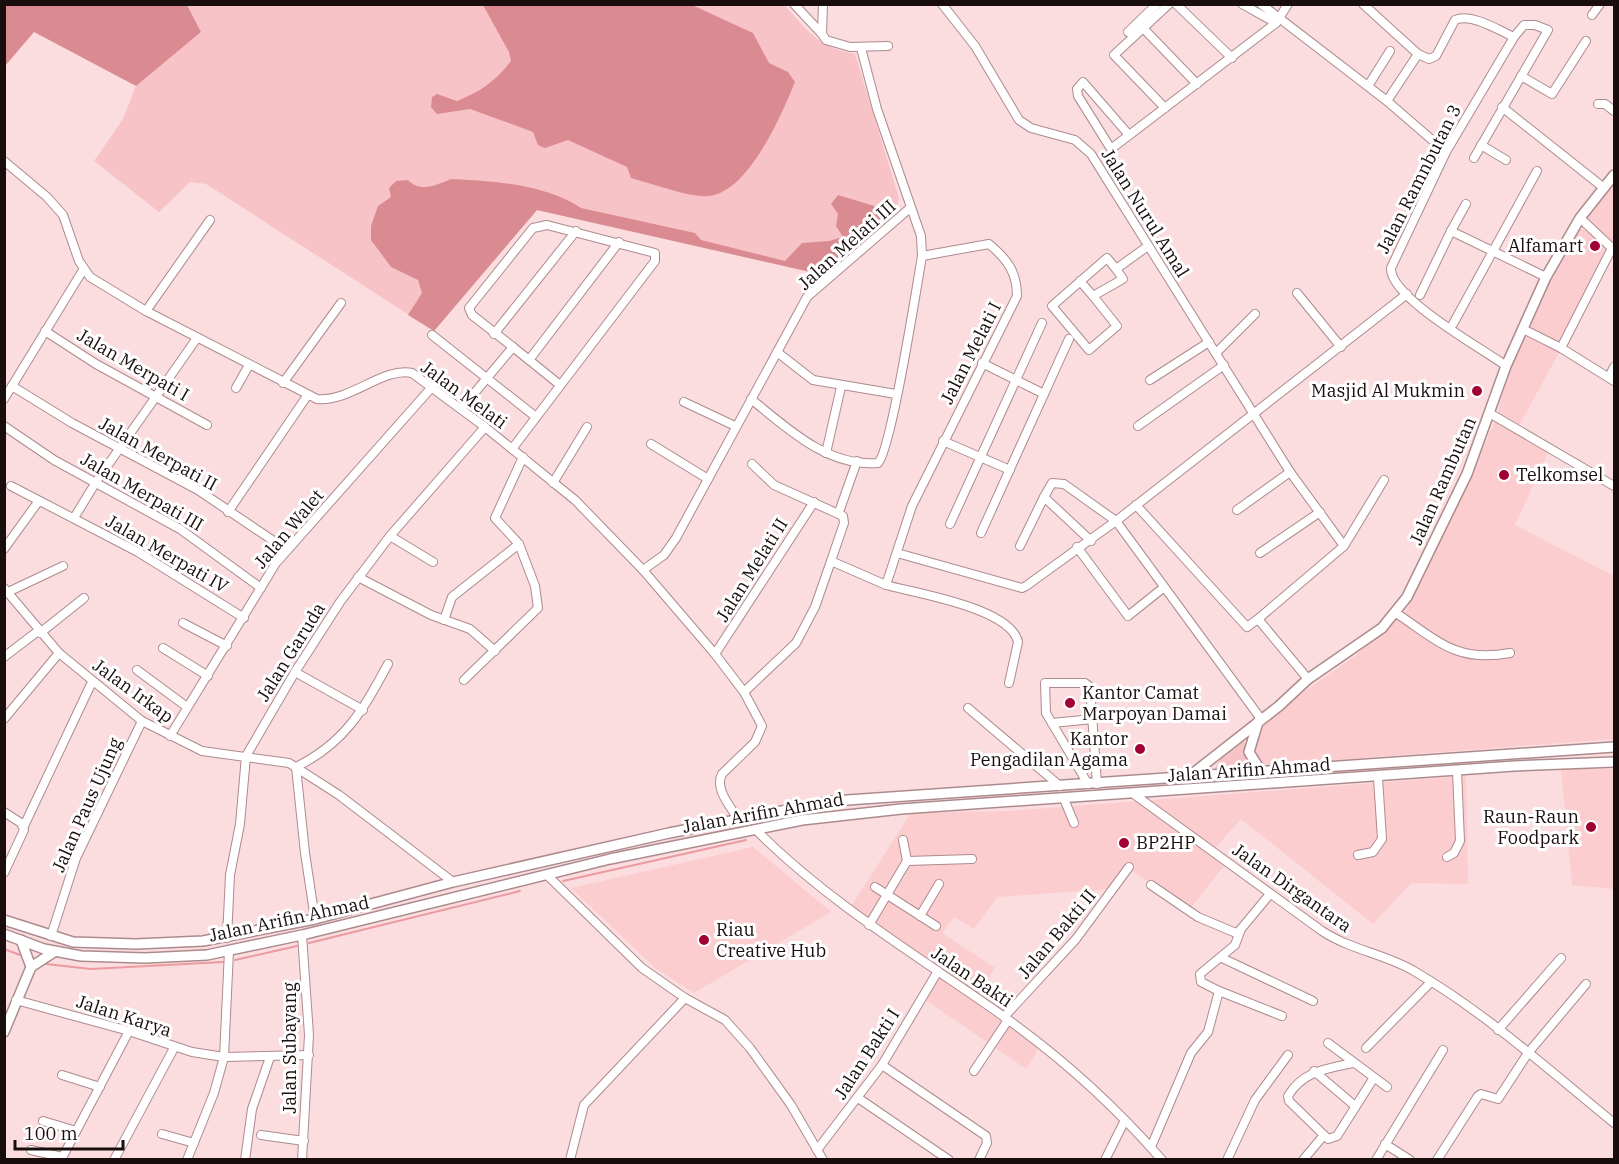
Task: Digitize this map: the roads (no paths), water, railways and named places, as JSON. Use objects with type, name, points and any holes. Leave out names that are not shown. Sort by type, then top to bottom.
[{"type":"main road","name":"Jalan Rambutan","points":[[1187,778],[1308,679],[1366,640],[1396,613],[1420,573],[1467,474],[1491,414],[1506,366],[1546,277],[1580,218],[1614,175]]},
{"type":"main road","points":[[1259,720],[1249,752],[1262,773]]},
{"type":"main road","name":"Jalan Arifin Ahmad","points":[[4,921],[73,942],[172,944],[227,938],[315,919],[453,882],[738,819],[832,801],[1614,747]]},
{"type":"main road","points":[[1513,753],[1514,766]]},
{"type":"main road","name":"Jalan Arifin Ahmad","points":[[4,934],[54,952],[81,956],[145,958],[229,951],[302,936],[548,874],[835,815],[1378,778],[1514,766],[1614,762]]},
{"type":"main road","points":[[979,791],[981,804]]},
{"type":"main road","points":[[479,877],[482,890]]},
{"type":"main road","points":[[21,940],[31,967]]},
{"type":"main road","points":[[4,1032],[31,967],[54,952]]},
{"type":"street","points":[[794,4],[832,43],[861,48],[888,46]]},
{"type":"street","points":[[822,34],[823,4]]},
{"type":"street","name":"Jalan Nurul Amal","points":[[942,4],[975,46],[1014,114],[1031,128],[1075,140],[1091,154],[1290,472],[1344,546]]},
{"type":"street","points":[[1128,32],[1157,4]]},
{"type":"street","points":[[1165,108],[1114,55],[1169,4]]},
{"type":"street","points":[[1176,4],[1232,58]]},
{"type":"street","points":[[1242,4],[1278,20]]},
{"type":"street","points":[[1261,4],[1278,20],[1387,101],[1446,152]]},
{"type":"street","points":[[1129,135],[1083,81],[1077,89],[1078,96],[1111,149],[1232,58],[1278,20],[1288,4]]},
{"type":"street","points":[[1363,4],[1418,54],[1429,59],[1436,56],[1455,20],[1459,18],[1469,19],[1514,37],[1524,25],[1535,25],[1548,30],[1474,158]]},
{"type":"street","points":[[1592,15],[1600,4]]},
{"type":"street","points":[[1143,28],[1197,84]]},
{"type":"street","name":"Jalan Ramnbutan 3","points":[[1506,366],[1444,326],[1407,294],[1392,277],[1392,264],[1446,152],[1514,37]]},
{"type":"street","points":[[1521,76],[1552,94],[1586,41]]},
{"type":"street","name":"Jalan Melati III","points":[[643,570],[669,549],[807,297],[847,265],[910,208],[877,109],[861,48]]},
{"type":"street","points":[[1368,86],[1390,51]]},
{"type":"street","points":[[1387,101],[1418,54]]},
{"type":"street","points":[[1598,104],[1605,104],[1614,111]]},
{"type":"street","points":[[1502,107],[1604,188]]},
{"type":"street","points":[[1481,144],[1506,160]]},
{"type":"street","points":[[4,161],[63,215],[83,270],[5,396]]},
{"type":"street","points":[[1453,324],[1537,171]]},
{"type":"street","points":[[1420,295],[1466,204]]},
{"type":"street","points":[[751,399],[798,438],[826,453],[875,464],[881,460],[922,256],[921,236],[910,208]]},
{"type":"street","points":[[1561,348],[1613,249],[1580,218]]},
{"type":"street","points":[[146,311],[210,220]]},
{"type":"street","points":[[512,449],[656,259],[655,253],[651,250],[543,224],[526,234],[469,308],[472,315],[494,334],[560,385]]},
{"type":"street","points":[[494,334],[576,231]]},
{"type":"street","points":[[1451,231],[1546,277]]},
{"type":"street","points":[[529,360],[619,242]]},
{"type":"street","name":"Jalan Melati I","points":[[886,585],[912,506],[1017,296],[1016,276],[1011,266],[989,244],[922,256]]},
{"type":"street","points":[[1116,269],[1148,246]]},
{"type":"street","points":[[1080,281],[1117,326],[1089,350],[1052,306],[1080,281],[1107,258],[1123,279],[1093,296]]},
{"type":"street","name":"Jalan Melati","points":[[83,270],[100,284],[146,311],[307,396],[324,399],[338,397],[399,372],[412,373],[553,483],[598,522],[643,570],[715,654],[744,692],[761,722],[760,734],[719,782],[720,789],[738,819]]},
{"type":"street","points":[[1297,292],[1341,347]]},
{"type":"street","points":[[897,554],[1022,588],[1077,548],[1091,541],[1407,294]]},
{"type":"street","points":[[283,383],[341,303]]},
{"type":"street","points":[[1216,353],[1255,314]]},
{"type":"street","points":[[950,524],[1042,323]]},
{"type":"street","points":[[1523,328],[1612,379],[1614,367]]},
{"type":"street","name":"Jalan Merpati I","points":[[45,331],[96,364],[207,425]]},
{"type":"street","points":[[432,335],[486,380],[536,417]]},
{"type":"street","points":[[74,518],[96,482],[197,338]]},
{"type":"street","points":[[981,533],[1069,339]]},
{"type":"street","points":[[1150,380],[1209,342]]},
{"type":"street","points":[[461,409],[513,347]]},
{"type":"street","points":[[777,352],[808,378],[841,387],[896,394]]},
{"type":"street","points":[[982,363],[1044,394]]},
{"type":"street","points":[[236,388],[249,365]]},
{"type":"street","points":[[1138,426],[1224,365]]},
{"type":"street","name":"Jalan Merpati II","points":[[12,386],[119,449],[190,486],[287,550]]},
{"type":"street","name":"Jalan Walet","points":[[170,736],[287,550],[432,387]]},
{"type":"street","points":[[826,453],[841,387]]},
{"type":"street","points":[[228,512],[307,396]]},
{"type":"street","points":[[684,402],[735,426]]},
{"type":"street","points":[[1491,414],[1614,486]]},
{"type":"street","name":"Jalan Merpati III","points":[[4,426],[54,460],[180,529],[261,588]]},
{"type":"street","name":"Jalan Garuda","points":[[227,938],[230,875],[240,824],[246,756],[295,672],[358,578],[390,536],[484,427]]},
{"type":"street","points":[[553,483],[587,427]]},
{"type":"street","points":[[943,441],[1010,470]]},
{"type":"street","points":[[651,444],[708,479]]},
{"type":"street","points":[[464,680],[538,608],[535,586],[519,544],[495,518],[523,458]]},
{"type":"street","points":[[839,512],[857,461]]},
{"type":"street","points":[[744,692],[796,643],[815,607],[844,521],[839,512],[774,485],[752,464]]},
{"type":"street","points":[[1238,510],[1290,472]]},
{"type":"street","points":[[1136,505],[1247,627],[1344,546],[1384,480]]},
{"type":"street","points":[[1020,546],[1052,483],[1060,483],[1116,521],[1259,720]]},
{"type":"street","name":"Jalan Merpati IV","points":[[11,486],[138,552],[244,618]]},
{"type":"street","points":[[1044,497],[1091,541]]},
{"type":"street","name":"Jalan Melati II","points":[[715,654],[814,501]]},
{"type":"street","points":[[4,549],[39,502]]},
{"type":"street","points":[[1260,553],[1320,512]]},
{"type":"street","points":[[390,536],[433,562]]},
{"type":"street","points":[[444,620],[452,597],[519,544]]},
{"type":"street","points":[[1077,548],[1128,616],[1163,588]]},
{"type":"street","points":[[831,561],[886,585],[976,609],[1005,625],[1017,636],[1018,642],[1008,683]]},
{"type":"street","points":[[6,590],[63,566]]},
{"type":"street","points":[[358,578],[444,620],[470,629],[495,651]]},
{"type":"street","name":"Jalan Irkap","points":[[6,590],[59,654],[142,721],[202,750],[284,761],[296,767],[339,795],[453,882]]},
{"type":"street","points":[[4,657],[84,598]]},
{"type":"street","points":[[1396,613],[1461,653],[1488,657],[1510,653]]},
{"type":"street","points":[[1258,619],[1308,679]]},
{"type":"street","points":[[183,623],[227,646]]},
{"type":"street","points":[[163,648],[208,676]]},
{"type":"street","points":[[4,719],[59,654]]},
{"type":"street","points":[[315,919],[296,767],[333,744],[363,710],[388,664]]},
{"type":"street","points":[[137,669],[187,707]]},
{"type":"street","points":[[295,672],[363,710]]},
{"type":"street","points":[[4,873],[92,682]]},
{"type":"street","points":[[1045,683],[1085,683],[1090,687],[1093,720],[1092,784],[1047,713],[1045,683]]},
{"type":"street","points":[[968,708],[1060,786]]},
{"type":"street","points":[[1052,723],[1093,720]]},
{"type":"street","name":"Jalan Paus Ujung","points":[[51,936],[76,858],[142,721]]},
{"type":"street","points":[[1447,857],[1454,853],[1460,841],[1457,771]]},
{"type":"street","points":[[1358,855],[1376,850],[1382,839],[1378,778]]},
{"type":"street","name":"Jalan Dirgantara","points":[[1135,795],[1332,938],[1394,961],[1431,982],[1528,1053],[1614,1123]]},
{"type":"street","points":[[1064,799],[1074,823]]},
{"type":"street","points":[[4,812],[24,826]]},
{"type":"street","name":"Jalan Bakti","points":[[756,830],[789,863],[869,925],[1006,1018],[1083,1079],[1161,1159]]},
{"type":"street","points":[[869,925],[907,861],[903,840]]},
{"type":"street","points":[[907,861],[972,859]]},
{"type":"street","name":"Jalan Bakti II","points":[[974,1071],[1006,1018],[1076,939],[1129,867]]},
{"type":"street","points":[[548,874],[642,968],[685,998],[725,1020],[750,1048],[790,1105],[824,1160]]},
{"type":"street","points":[[920,916],[939,884]]},
{"type":"street","points":[[1151,885],[1198,917],[1236,933],[1239,931]]},
{"type":"street","points":[[875,887],[936,926]]},
{"type":"street","points":[[1270,894],[1239,931],[1235,945],[1222,958],[1206,968],[1199,978],[1203,983],[1219,991],[1282,1016]]},
{"type":"street","name":"Jalan Subayang","points":[[302,936],[309,1055],[302,1160]]},
{"type":"street","points":[[187,1160],[214,1093],[224,1057],[229,951]]},
{"type":"street","points":[[1222,958],[1313,1001]]},
{"type":"street","points":[[1498,1030],[1561,958]]},
{"type":"street","name":"Jalan Bakti I","points":[[817,1150],[882,1065],[938,971]]},
{"type":"street","points":[[1366,1048],[1431,982]]},
{"type":"street","points":[[1437,1160],[1478,1096],[1481,1094],[1495,1100],[1500,1097],[1528,1053],[1586,984]]},
{"type":"street","points":[[1151,1147],[1191,1053],[1208,1032],[1219,991]]},
{"type":"street","points":[[570,1160],[584,1106],[685,998]]},
{"type":"street","name":"Jalan Karya","points":[[16,1000],[129,1031],[174,1048],[224,1057],[309,1055]]},
{"type":"street","points":[[31,1150],[61,1158],[129,1031]]},
{"type":"street","points":[[1328,1043],[1373,1079],[1387,1087]]},
{"type":"street","points":[[114,1160],[174,1048]]},
{"type":"street","points":[[1376,1160],[1443,1050]]},
{"type":"street","points":[[1227,1160],[1255,1100],[1288,1055]]},
{"type":"street","points":[[245,1160],[252,1109],[270,1057]]},
{"type":"street","points":[[1353,1063],[1314,1071],[1300,1080],[1287,1097],[1324,1135],[1330,1139],[1337,1136],[1373,1079]]},
{"type":"street","points":[[882,1065],[986,1136],[987,1143],[979,1160]]},
{"type":"street","points":[[1314,1071],[1355,1106]]},
{"type":"street","points":[[62,1075],[100,1087]]},
{"type":"street","points":[[858,1098],[949,1160]]},
{"type":"street","points":[[1105,1160],[1125,1120]]},
{"type":"street","points":[[43,1121],[76,1131]]},
{"type":"street","points":[[162,1134],[194,1143]]},
{"type":"street","points":[[261,1135],[304,1140]]},
{"type":"street","points":[[1303,1160],[1324,1135]]},
{"type":"street","points":[[1385,1144],[1410,1160]]},
{"type":"waterway","points":[[563,881],[746,840]]},
{"type":"waterway","points":[[309,943],[520,891]]},
{"type":"waterway","points":[[235,960],[297,946]]},
{"type":"waterway","points":[[4,949],[20,955]]},
{"type":"waterway","points":[[46,964],[91,969],[223,962]]},
{"type":"place","name":"Alfamart","points":[[1595,246]]},
{"type":"place","name":"Masjid Al Mukmin","points":[[1477,391]]},
{"type":"place","name":"Telkomsel","points":[[1504,475]]},
{"type":"place","name":"Kantor Camat Marpoyan Damai","points":[[1070,703]]},
{"type":"place","name":"Kantor Pengadilan Agama","points":[[1140,749]]},
{"type":"place","name":"Raun-Raun Foodpark","points":[[1591,827]]},
{"type":"place","name":"BP2HP","points":[[1124,843]]},
{"type":"place","name":"Riau Creative Hub","points":[[704,940]]}]
